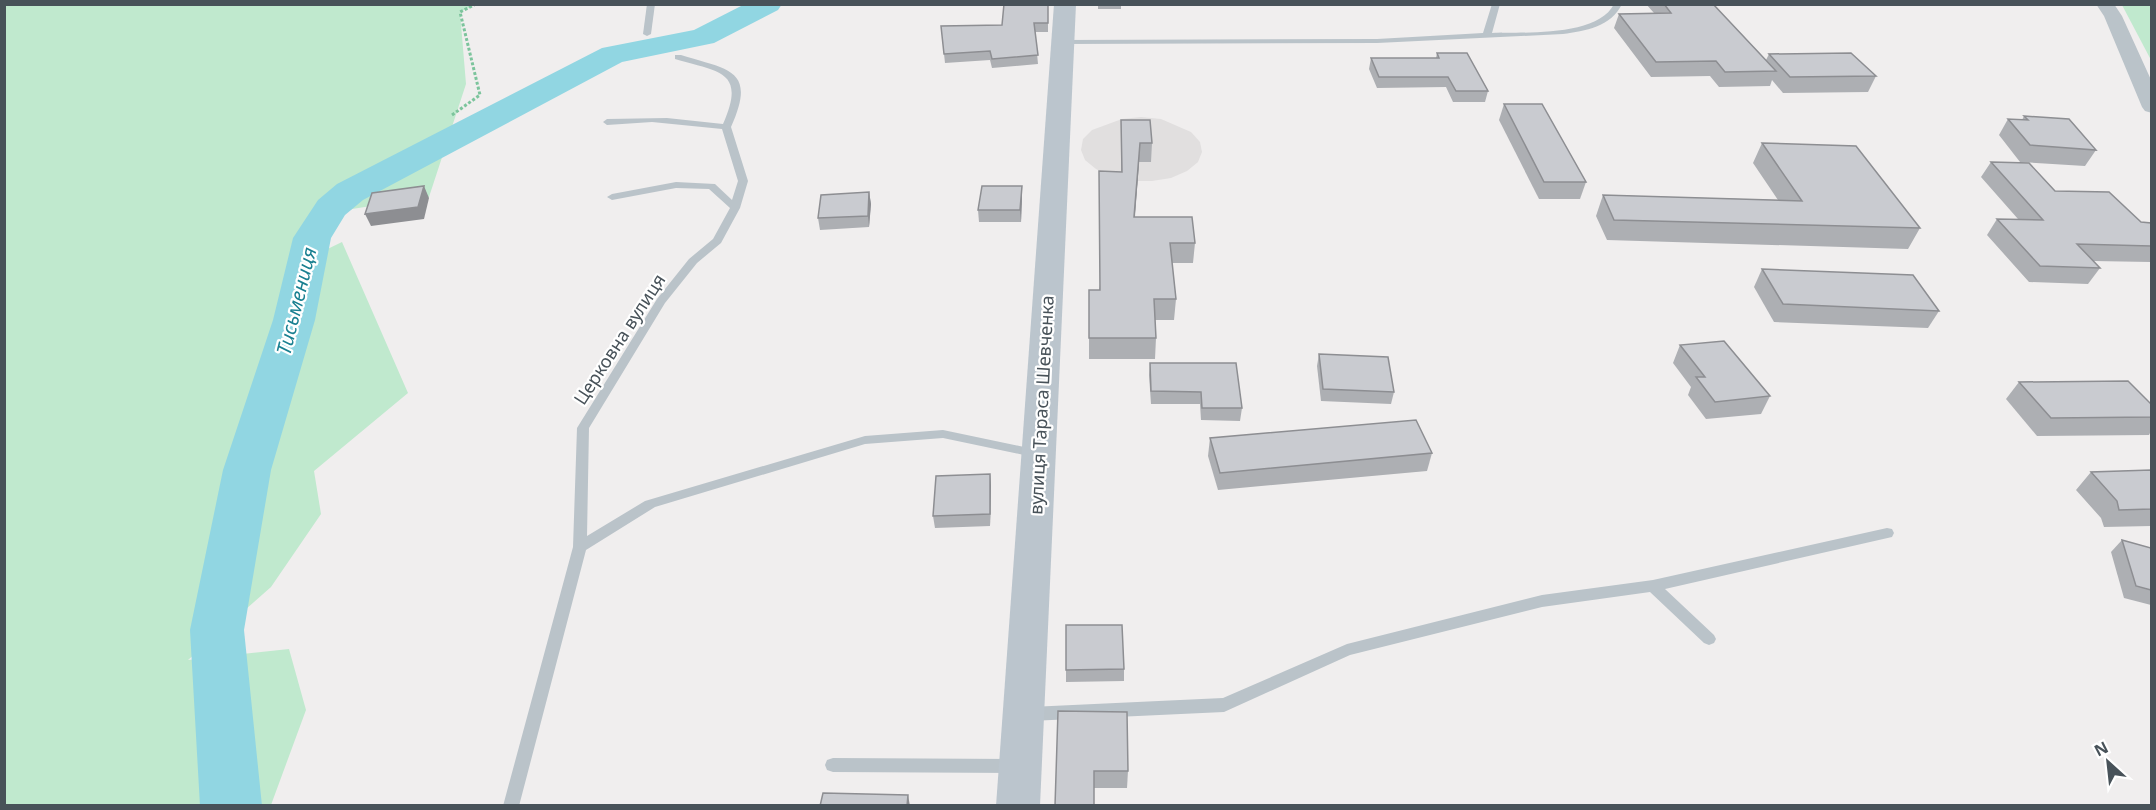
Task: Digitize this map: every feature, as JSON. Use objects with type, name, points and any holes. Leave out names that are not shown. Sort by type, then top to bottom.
[{"type":"main road","name":"вулиця Тараса Шевченка","points":[[1018,806],[1065,4]]},
{"type":"street","points":[[2105,4],[2113,16],[2151,107]]},
{"type":"lane","points":[[647,33],[651,4]]},
{"type":"lane","points":[[1487,35],[1496,4]]},
{"type":"lane","points":[[1062,42],[1377,41],[1578,30],[1616,12],[1618,4]]},
{"type":"lane","points":[[607,122],[650,119],[683,120],[726,128],[736,109],[739,87],[737,81],[727,74],[678,57]]},
{"type":"lane","name":"Церковна вулиця","points":[[511,806],[580,547],[584,428],[661,301],[693,261],[717,241],[735,208],[743,181],[726,128]]},
{"type":"lane","points":[[612,197],[676,185],[712,186],[735,208]]},
{"type":"lane","points":[[580,547],[650,504],[866,440],[943,434],[1038,454]]},
{"type":"lane","points":[[1023,715],[1224,705],[1347,650],[1542,601],[1653,586],[1887,533]]},
{"type":"lane","points":[[1653,586],[1709,639]]},
{"type":"lane","points":[[833,765],[1020,766]]},
{"type":"path","points":[[452,115],[480,95],[460,12],[476,4]]},
{"type":"shaded area","points":[[1141,117],[1161,119],[1191,132],[1200,142],[1202,152],[1198,162],[1187,171],[1171,178],[1131,181],[1112,177],[1085,160],[1081,150],[1083,139],[1092,130],[1122,119]]},
{"type":"green space","points":[[5,5],[475,5],[460,12],[466,84],[429,197],[352,209],[296,239],[313,256],[342,242],[408,393],[314,471],[321,514],[271,587],[188,660],[289,649],[306,710],[271,805],[5,806]]},
{"type":"green space","points":[[2122,5],[2151,5],[2151,60]]},
{"type":"building","points":[[1004,4],[1048,4],[1048,23],[1034,23],[1038,55],[992,59],[990,51],[944,54],[941,26],[1002,25]]},
{"type":"building","points":[[1664,4],[1713,4],[1776,71],[1725,72],[1716,61],[1656,62],[1619,14],[1671,13]]},
{"type":"building","points":[[1437,53],[1467,53],[1488,91],[1456,91],[1448,77],[1379,77],[1371,58],[1439,58]]},
{"type":"building","points":[[1851,53],[1876,76],[1790,77],[1769,54]]},
{"type":"building","points":[[1504,104],[1542,104],[1586,182],[1544,182]]},
{"type":"building","points":[[2024,116],[2069,119],[2096,150],[2030,145],[2008,119],[2028,120]]},
{"type":"building","points":[[1121,120],[1150,120],[1152,143],[1140,143],[1134,217],[1192,217],[1195,243],[1170,243],[1176,299],[1154,299],[1156,338],[1089,338],[1089,290],[1100,290],[1099,171],[1122,172]]},
{"type":"building","points":[[1762,143],[1856,146],[1920,228],[1614,220],[1603,195],[1802,201]]},
{"type":"building","points":[[1991,162],[2029,163],[2055,191],[2109,192],[2141,222],[2151,223],[2151,246],[2077,244],[2100,268],[2040,266],[1997,219],[2043,220]]},
{"type":"building","points":[[424,186],[418,207],[365,214],[372,193]]},
{"type":"building","points":[[982,186],[1022,186],[1020,210],[978,210]]},
{"type":"building","points":[[869,192],[868,216],[818,218],[821,195]]},
{"type":"building","points":[[1762,269],[1913,275],[1939,311],[1783,304]]},
{"type":"building","points":[[1724,341],[1770,396],[1715,402],[1696,377],[1705,377],[1680,345]]},
{"type":"building","points":[[1319,354],[1388,357],[1394,392],[1323,389]]},
{"type":"building","points":[[1150,363],[1236,363],[1242,408],[1202,408],[1201,392],[1151,391]]},
{"type":"building","points":[[2128,381],[2151,404],[2151,417],[2051,418],[2019,382]]},
{"type":"building","points":[[1416,420],[1432,453],[1220,473],[1210,438]]},
{"type":"building","points":[[2151,470],[2151,509],[2119,510],[2117,501],[2091,472]]},
{"type":"building","points":[[990,474],[990,514],[933,516],[936,476]]},
{"type":"building","points":[[2122,540],[2151,548],[2151,590],[2136,586]]},
{"type":"building","points":[[1066,625],[1122,625],[1124,669],[1066,670]]},
{"type":"building","points":[[1058,711],[1127,712],[1128,771],[1094,771],[1094,806],[1055,806]]},
{"type":"building","points":[[823,793],[908,795],[907,806],[820,806]]},
{"type":"waterway","name":"Тисьмениця","points":[[231,806],[217,630],[247,470],[294,320],[312,238],[331,208],[350,192],[613,55],[703,37],[768,4]]}]
